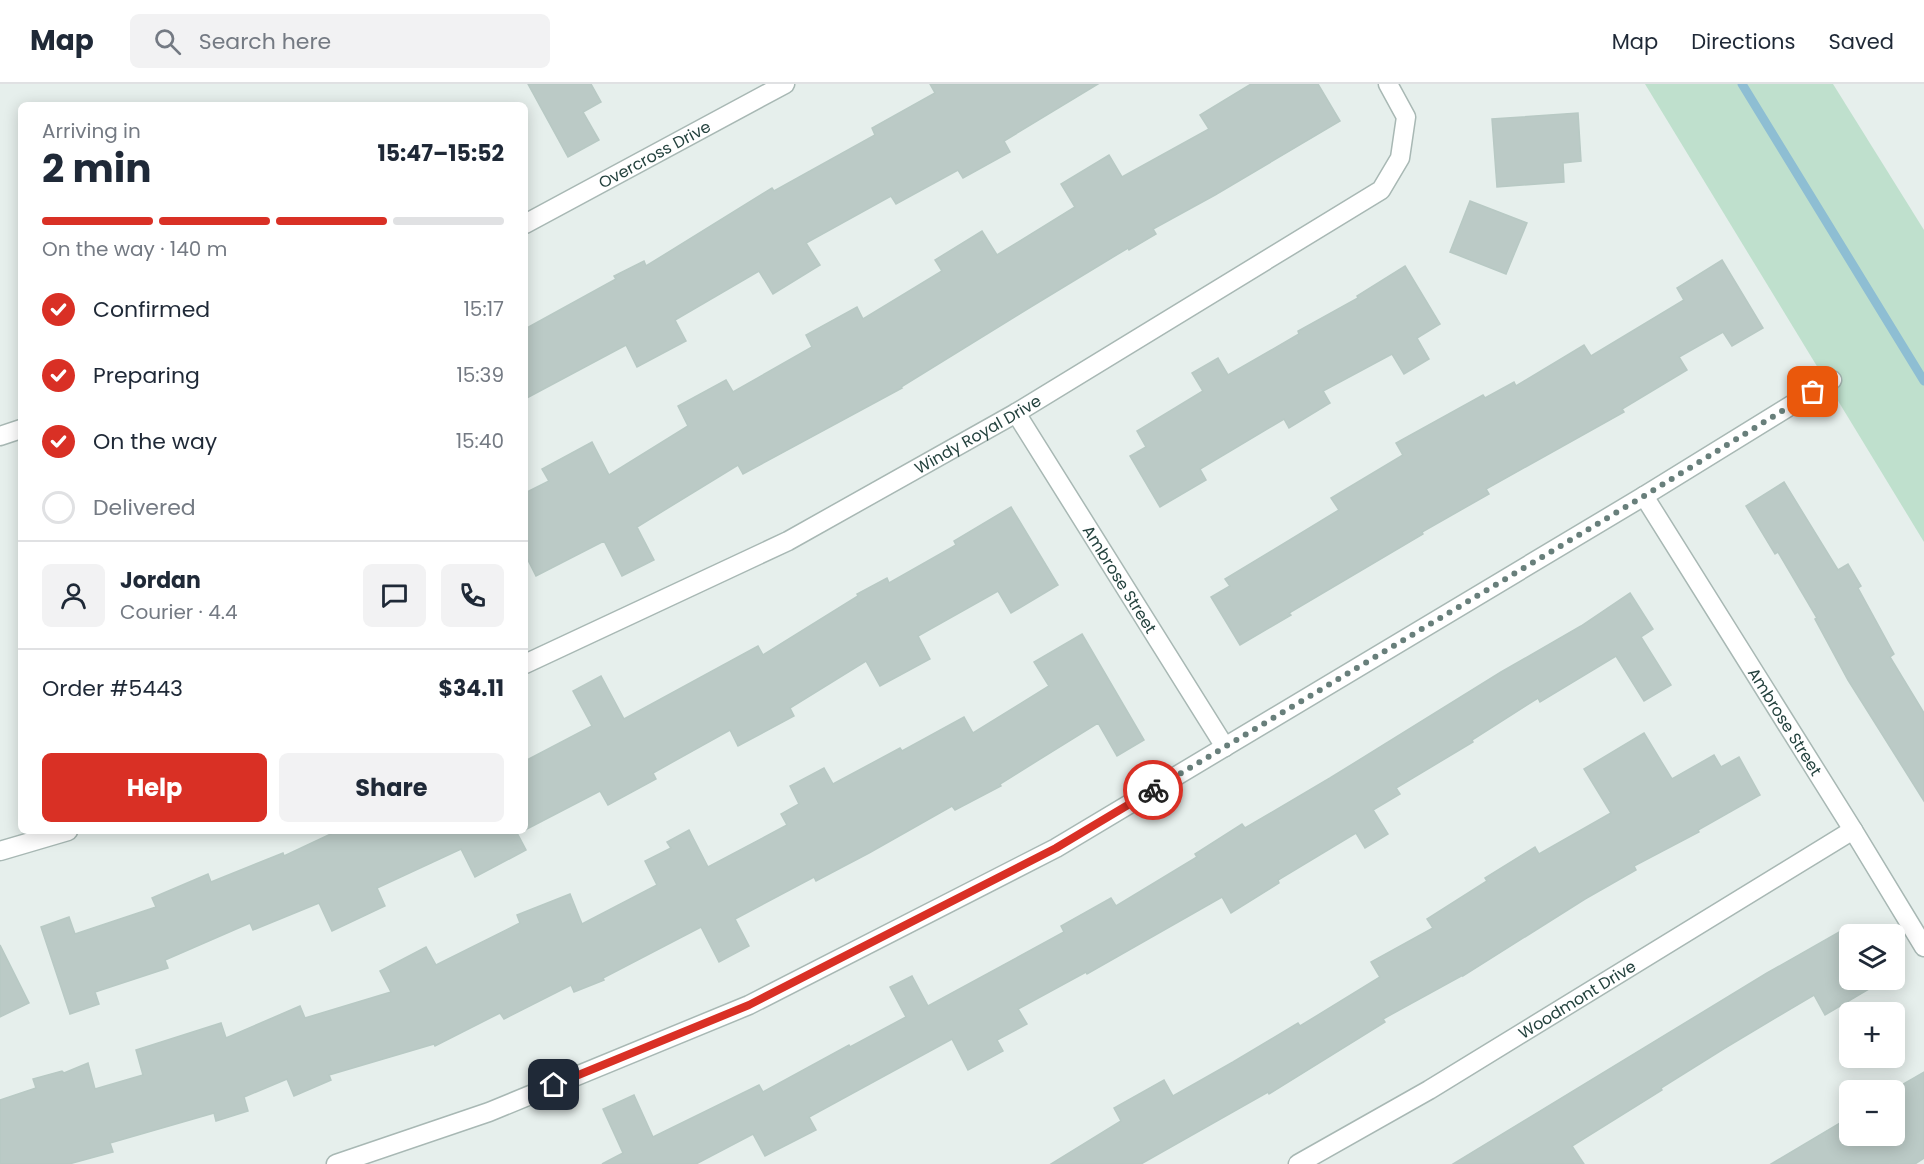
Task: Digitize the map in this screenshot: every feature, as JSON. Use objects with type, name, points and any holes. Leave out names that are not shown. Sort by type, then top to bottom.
[{"type":"street","name":"Overcross Drive","points":[[528,222],[785,84]]},
{"type":"street","name":"Windy Royal Drive","points":[[528,663],[788,541],[1016,413],[1381,190],[1400,159],[1406,117],[1388,84]]},
{"type":"street","points":[[336,1164],[489,1112],[749,1005],[1056,848],[1644,496],[1832,380]]},
{"type":"street","name":"Ambrose Street","points":[[1016,413],[1225,747]]},
{"type":"street","points":[[0,436],[18,430]]},
{"type":"street","name":"Ambrose Street","points":[[1644,496],[1924,947]]},
{"type":"street","name":"Woodmont Drive","points":[[1298,1164],[1429,1090],[1853,830]]},
{"type":"street","points":[[0,851],[58,834]]},
{"type":"green space","points":[[1645,84],[1833,84],[1924,230],[1924,542]]},
{"type":"building","points":[[528,84],[591,84],[601,102],[583,112],[599,140],[568,157]]},
{"type":"building","points":[[930,84],[1098,84],[1004,141],[1010,152],[963,178],[958,170],[896,204],[891,196],[806,243],[820,265],[773,294],[759,271],[675,320],[686,341],[637,367],[626,345],[528,397],[528,327],[616,279],[614,276],[644,261],[646,266],[772,188],[774,191],[875,135],[872,128],[935,93]]},
{"type":"building","points":[[1251,84],[1318,84],[1340,121],[1153,229],[1156,234],[1129,250],[1128,248],[1029,308],[902,388],[743,474],[738,465],[637,527],[654,560],[622,576],[604,541],[536,576],[528,560],[528,492],[549,481],[542,469],[592,442],[609,475],[688,426],[678,406],[726,380],[733,392],[812,347],[806,335],[857,307],[863,319],[942,271],[935,260],[982,231],[997,255],[1075,207],[1061,184],[1109,155],[1122,177],[1209,129],[1200,115]]},
{"type":"building","points":[[1578,113],[1581,161],[1563,163],[1564,182],[1497,187],[1492,119]]},
{"type":"building","points":[[1470,201],[1527,223],[1506,274],[1450,252]]},
{"type":"building","points":[[1722,260],[1763,328],[1732,346],[1723,332],[1679,357],[1687,370],[1622,409],[1624,412],[1486,489],[1489,494],[1422,532],[1423,534],[1289,613],[1291,615],[1240,645],[1211,597],[1230,586],[1225,579],[1339,510],[1331,498],[1403,455],[1396,443],[1483,395],[1485,398],[1514,382],[1516,386],[1584,345],[1591,356],[1684,300],[1677,288]]},
{"type":"building","points":[[1405,266],[1440,324],[1417,338],[1429,359],[1404,374],[1392,354],[1323,391],[1330,403],[1289,428],[1284,419],[1200,469],[1206,480],[1160,507],[1130,456],[1146,447],[1137,431],[1203,391],[1192,373],[1218,358],[1228,375],[1299,334],[1298,331],[1358,298],[1357,296]]},
{"type":"building","points":[[1784,482],[1838,570],[1848,564],[1861,586],[1858,588],[1894,654],[1890,657],[1924,713],[1924,801],[1848,680],[1815,619],[1817,618],[1778,552],[1775,554],[1746,506]]},
{"type":"building","points":[[1011,507],[1058,585],[1011,613],[998,591],[918,636],[930,659],[880,686],[866,661],[790,708],[794,716],[738,746],[730,730],[653,773],[656,779],[608,805],[600,791],[528,828],[528,759],[592,726],[573,691],[601,676],[624,719],[758,646],[763,655],[858,596],[857,594],[887,578],[889,583],[956,545],[954,541]]},
{"type":"building","points":[[1630,593],[1653,629],[1641,637],[1671,685],[1644,701],[1616,656],[1540,702],[1538,698],[1472,740],[1473,742],[1396,788],[1400,794],[1373,810],[1388,834],[1365,848],[1356,833],[1278,880],[1279,883],[1231,913],[1222,897],[1087,974],[1086,972],[1018,1009],[1027,1024],[997,1040],[1003,1051],[968,1070],[952,1039],[809,1117],[816,1130],[765,1156],[753,1134],[696,1164],[602,1164],[623,1153],[603,1109],[634,1095],[653,1137],[759,1085],[763,1092],[906,1017],[890,987],[912,976],[928,1006],[1064,932],[1061,926],[1111,898],[1116,906],[1197,857],[1195,854],[1242,824],[1245,828],[1330,778],[1501,672],[1581,626]]},
{"type":"building","points":[[1082,634],[1144,740],[1117,756],[1098,723],[1000,784],[1001,786],[955,810],[952,806],[816,881],[814,877],[735,919],[749,946],[719,962],[701,927],[603,978],[604,980],[574,992],[571,985],[504,1019],[500,1013],[435,1046],[434,1044],[329,1075],[331,1080],[294,1096],[287,1079],[244,1097],[248,1111],[216,1121],[214,1113],[110,1143],[113,1152],[69,1164],[0,1164],[0,1100],[36,1088],[33,1079],[62,1071],[64,1073],[88,1063],[95,1089],[143,1075],[136,1050],[221,1023],[226,1038],[300,1006],[305,1018],[391,992],[380,971],[426,947],[436,965],[520,923],[517,915],[570,894],[582,924],[657,885],[645,861],[671,848],[667,842],[689,830],[708,867],[787,825],[781,814],[799,804],[790,786],[824,768],[833,784],[900,748],[902,751],[964,717],[973,733],[1049,686],[1034,662]]},
{"type":"building","points":[[1644,733],[1672,779],[1714,755],[1721,767],[1739,757],[1760,795],[1698,830],[1699,832],[1634,866],[1636,870],[1585,899],[1463,976],[1383,1019],[1385,1022],[1269,1094],[1268,1092],[1141,1164],[1051,1164],[1121,1121],[1114,1108],[1164,1080],[1173,1096],[1298,1023],[1300,1026],[1380,977],[1371,962],[1433,928],[1427,919],[1487,881],[1485,878],[1535,847],[1539,854],[1611,813],[1584,769]]},
{"type":"building","points":[[331,834],[518,834],[526,850],[475,877],[461,849],[377,888],[385,906],[332,931],[319,903],[253,930],[250,923],[165,960],[168,968],[95,992],[99,1004],[70,1014],[41,927],[69,917],[75,934],[156,907],[152,898],[208,874],[211,882],[283,853],[284,856]]},
{"type":"building","points":[[1839,932],[1839,990],[1867,990],[1847,1002],[1839,1002],[1839,1007],[1825,1015],[1814,995],[1725,1048],[1572,1146],[1584,1164],[1453,1164],[1767,973]]},
{"type":"building","points":[[0,945],[29,1003],[0,1017]]},
{"type":"building","points":[[1924,1072],[1924,1158],[1915,1164],[1771,1164],[1839,1124],[1839,1146],[1905,1146],[1905,1083]]},
{"type":"waterway","points":[[1742,84],[1924,381]]},
{"type":"way so far","points":[[1153,790],[1813,392]]},
{"type":"route","points":[[554,1085],[749,1005],[1056,848],[1153,790]]}]
